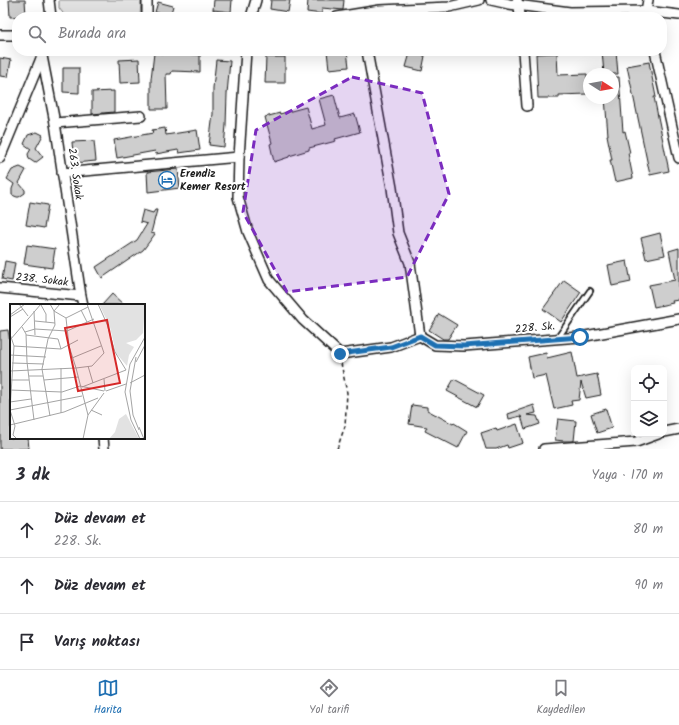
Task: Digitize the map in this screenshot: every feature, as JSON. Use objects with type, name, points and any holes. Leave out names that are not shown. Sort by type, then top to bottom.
[{"type":"street","points":[[49,0],[50,12]]},
{"type":"street","points":[[147,0],[147,12]]},
{"type":"street","points":[[253,12],[256,0]]},
{"type":"street","points":[[372,12],[380,10],[449,7],[479,0]]},
{"type":"street","points":[[491,0],[570,12]]},
{"type":"street","points":[[647,12],[648,0]]},
{"type":"street","points":[[667,15],[679,15]]},
{"type":"street","points":[[0,35],[12,35]]},
{"type":"street","points":[[0,158],[43,56]]},
{"type":"street","name":"263. Sokak","points":[[44,56],[82,300]]},
{"type":"street","points":[[246,56],[238,197],[248,232],[269,280],[303,320],[340,354],[391,347],[420,336],[410,263],[398,233],[392,188],[368,56]]},
{"type":"street","points":[[523,56],[527,106]]},
{"type":"street","points":[[656,56],[679,158]]},
{"type":"street","points":[[55,123],[141,116]]},
{"type":"street","points":[[62,173],[239,157]]},
{"type":"street","name":"238. Sokak","points":[[0,288],[82,300]]},
{"type":"street","name":"228. Sk.","points":[[420,336],[435,345],[464,346],[580,337],[679,319]]},
{"type":"street","points":[[667,431],[679,429]]},
{"type":"street","points":[[544,449],[636,442],[650,437]]},
{"type":"street","points":[[102,439],[104,449]]},
{"type":"lane","points":[[557,339],[590,291]]},
{"type":"path","points":[[337,449],[345,426],[347,393],[340,354]]},
{"type":"highlighted area","points":[[352,77],[422,93],[449,194],[407,277],[287,292],[243,212],[256,130]]},
{"type":"shaded area","points":[[59,0],[141,0],[140,12],[62,12],[59,8]]},
{"type":"building","points":[[9,0],[25,0],[26,12],[12,12],[12,17],[10,17]]},
{"type":"building","points":[[214,0],[232,0],[231,12],[213,10]]},
{"type":"building","points":[[271,0],[290,0],[288,12],[270,9]]},
{"type":"building","points":[[308,0],[344,0],[343,10],[322,8],[322,12],[307,12]]},
{"type":"building","points":[[158,2],[173,6],[171,12],[155,12]]},
{"type":"building","points":[[154,56],[200,56],[200,72],[172,71],[171,74],[166,74],[167,109],[151,109],[151,79]]},
{"type":"building","points":[[328,56],[348,56],[349,67],[329,69]]},
{"type":"building","points":[[409,56],[425,56],[422,71],[406,67]]},
{"type":"building","points":[[536,56],[557,56],[558,75],[583,74],[583,94],[559,95],[559,98],[538,98]]},
{"type":"building","points":[[602,56],[616,56],[617,68],[603,68]]},
{"type":"building","points":[[266,57],[285,57],[285,83],[265,83]]},
{"type":"building","points":[[0,58],[11,60],[8,77],[0,76]]},
{"type":"building","points":[[139,59],[140,82],[120,83],[119,60]]},
{"type":"building","points":[[216,60],[230,61],[224,147],[209,145],[213,114],[213,88]]},
{"type":"building","points":[[649,62],[656,97],[654,97],[669,171],[650,175],[627,66]]},
{"type":"building","points":[[63,68],[79,68],[79,93],[63,92]]},
{"type":"building","points":[[619,77],[623,132],[625,131],[630,153],[628,153],[633,178],[615,182],[610,160],[612,160],[605,104],[619,104]]},
{"type":"building","points":[[114,91],[114,112],[92,114],[92,92]]},
{"type":"building","points":[[334,95],[340,118],[355,114],[360,132],[335,139],[336,141],[309,148],[309,150],[274,162],[270,144],[272,143],[265,117],[306,107],[312,129],[326,125],[319,99]]},
{"type":"building","points":[[165,128],[166,135],[197,130],[200,150],[179,153],[178,150],[156,154],[155,151],[117,158],[114,140],[153,133],[152,130]]},
{"type":"building","points":[[37,132],[43,135],[36,148],[43,157],[35,163],[29,159],[28,154],[31,149],[24,144],[28,135]]},
{"type":"building","points":[[94,141],[96,161],[74,163],[72,142]]},
{"type":"building","points":[[20,167],[26,170],[19,183],[25,190],[25,193],[17,197],[12,195],[14,184],[7,179],[12,170]]},
{"type":"building","points":[[178,169],[180,188],[148,192],[147,172]]},
{"type":"building","points":[[30,202],[48,205],[44,228],[26,225]]},
{"type":"building","points":[[143,210],[153,213],[157,210],[151,233],[155,234],[143,250],[102,278],[96,267],[137,240],[147,224],[140,222]]},
{"type":"building","points":[[660,233],[665,255],[646,259],[641,238]]},
{"type":"building","points":[[27,245],[55,249],[52,268],[24,264]]},
{"type":"building","points":[[679,248],[679,300],[672,301],[673,303],[654,307],[649,285],[675,280],[669,251]]},
{"type":"building","points":[[5,261],[15,263],[12,281],[2,279]]},
{"type":"building","points":[[627,261],[631,282],[612,286],[608,265]]},
{"type":"building","points":[[564,280],[581,292],[561,322],[543,309]]},
{"type":"building","points":[[112,294],[123,304],[103,304]]},
{"type":"building","points":[[439,314],[457,325],[448,339],[443,339],[429,330]]},
{"type":"building","points":[[8,330],[10,343],[10,439],[28,439],[29,449],[0,449],[0,331]]},
{"type":"building","points":[[572,352],[577,378],[597,374],[601,395],[586,398],[581,382],[579,400],[571,401],[572,405],[554,409],[546,375],[532,378],[528,357],[546,353],[547,358]]},
{"type":"building","points":[[454,379],[484,395],[477,407],[447,391]]},
{"type":"building","points":[[412,405],[427,407],[427,410],[467,431],[458,448],[425,431],[427,427],[409,424]]},
{"type":"building","points":[[534,405],[536,413],[527,415],[537,416],[540,424],[525,429],[521,416],[509,419],[508,414]]},
{"type":"building","points":[[606,409],[612,428],[597,433],[591,414]]},
{"type":"building","points":[[558,419],[576,421],[574,441],[555,440]]},
{"type":"building","points":[[517,424],[523,443],[508,448],[507,445],[496,449],[486,449],[481,433],[496,428],[497,431]]},
{"type":"place","name":"Erendiz Kemer Resort","points":[[167,180]]},
{"type":"route","points":[[340,354],[391,347],[420,336],[435,345],[464,346],[580,337]]}]
